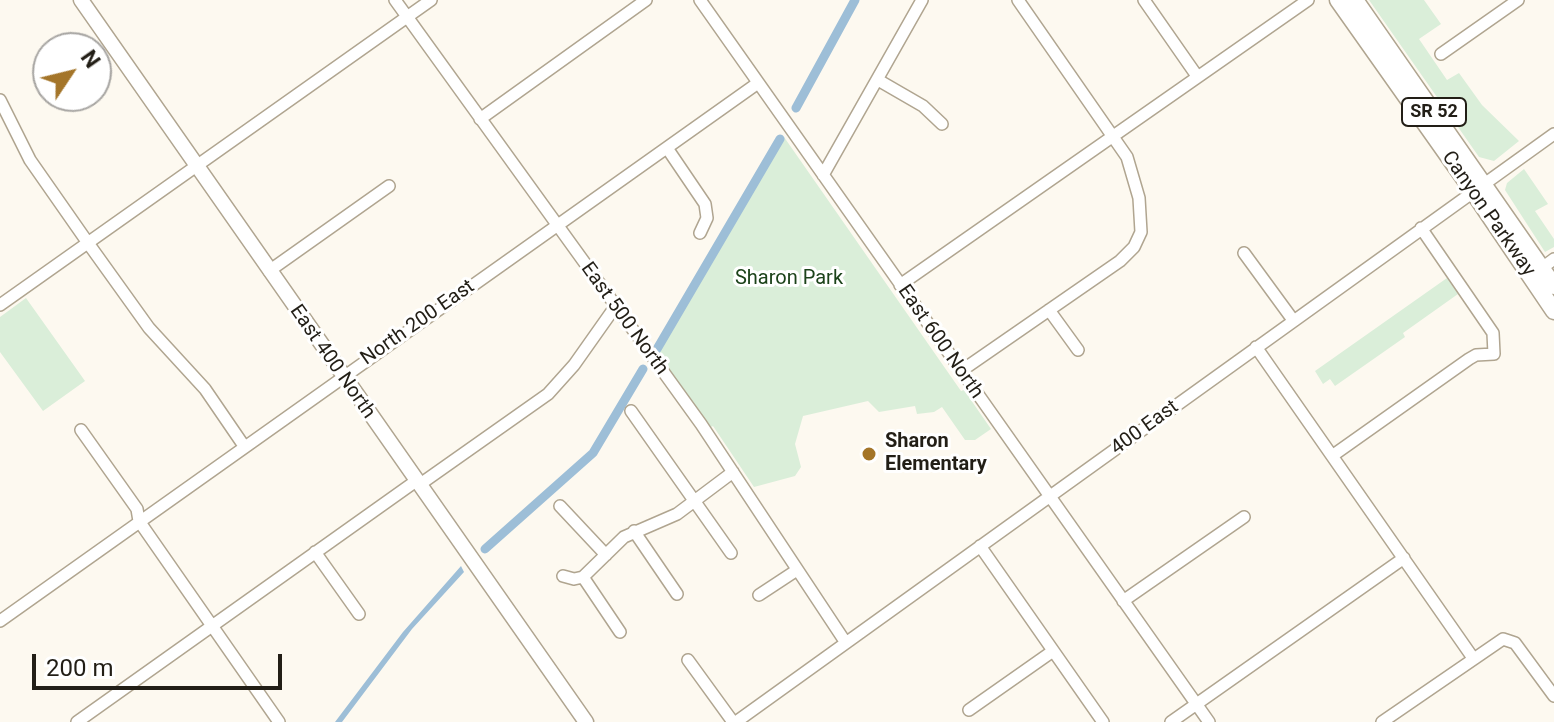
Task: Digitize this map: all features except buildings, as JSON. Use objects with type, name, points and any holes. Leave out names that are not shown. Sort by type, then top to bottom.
[{"type":"highway","name":"Canyon Parkway","points":[[1338,0],[1478,187],[1548,263],[1554,286]]},
{"type":"highway","name":"Canyon Parkway","points":[[1355,0],[1478,187],[1554,311]]},
{"type":"main road","name":"East 400 North","points":[[81,0],[586,722]]},
{"type":"street","name":"East 500 North","points":[[395,0],[733,472],[846,643]]},
{"type":"street","points":[[0,305],[431,0]]},
{"type":"street","points":[[480,119],[646,0]]},
{"type":"street","name":"East 600 North","points":[[700,0],[1209,722]]},
{"type":"street","points":[[823,175],[922,0]]},
{"type":"street","points":[[961,371],[1120,261],[1141,232],[1142,217],[1127,157],[1018,0]]},
{"type":"street","points":[[1144,0],[1197,76]]},
{"type":"street","points":[[900,285],[1308,0]]},
{"type":"street","points":[[1441,54],[1518,0]]},
{"type":"street","points":[[878,80],[923,106],[942,124]]},
{"type":"street","name":"North 200 East","points":[[0,621],[758,83]]},
{"type":"street","points":[[0,100],[30,160],[88,243],[149,328],[205,389],[244,446]]},
{"type":"street","name":"400 East","points":[[734,722],[1554,134]]},
{"type":"street","points":[[667,148],[705,204],[707,218],[700,233]]},
{"type":"street","points":[[269,271],[389,186]]},
{"type":"street","points":[[1332,456],[1469,359],[1476,355],[1494,354],[1493,333],[1421,228]]},
{"type":"street","points":[[1244,253],[1293,320]]},
{"type":"street","points":[[77,722],[315,552],[548,394],[574,365],[615,307]]},
{"type":"street","points":[[1049,310],[1078,350]]},
{"type":"street","points":[[1256,347],[1473,658]]},
{"type":"street","points":[[631,411],[731,553]]},
{"type":"street","points":[[81,430],[137,509],[139,521],[279,722]]},
{"type":"street","points":[[563,576],[574,579],[583,577],[634,531],[670,518],[733,472]]},
{"type":"street","points":[[560,506],[606,555]]},
{"type":"street","points":[[1123,601],[1244,517]]},
{"type":"street","points":[[634,531],[677,594]]},
{"type":"street","points":[[980,546],[1103,722]]},
{"type":"street","points":[[315,552],[359,614]]},
{"type":"street","points":[[1171,722],[1404,558]]},
{"type":"street","points":[[759,595],[797,570]]},
{"type":"street","points":[[583,577],[620,632]]},
{"type":"street","points":[[1382,722],[1507,638],[1515,643],[1554,696]]},
{"type":"street","points":[[969,710],[1053,651]]},
{"type":"street","points":[[688,660],[734,722]]},
{"type":"green space","points":[[1369,0],[1424,0],[1441,24],[1419,39],[1447,80],[1459,73],[1482,105],[1519,141],[1494,161],[1479,157]]},
{"type":"green space","name":"Sharon Park","points":[[784,137],[961,391],[964,390],[991,429],[975,440],[965,440],[942,407],[934,412],[917,414],[915,406],[879,412],[868,401],[803,416],[795,444],[801,467],[795,476],[754,487],[713,426],[709,428],[658,354]]},
{"type":"green space","points":[[1524,169],[1548,204],[1535,211],[1554,239],[1554,247],[1545,252],[1505,190],[1507,183]]},
{"type":"green space","points":[[1447,278],[1458,294],[1403,333],[1405,337],[1335,386],[1330,379],[1323,384],[1315,371]]},
{"type":"green space","points":[[26,298],[85,381],[43,411],[0,352],[0,317]]},
{"type":"water","points":[[461,566],[464,572],[412,629],[342,722],[335,722],[403,632]]},
{"type":"waterway","points":[[796,108],[855,0]]},
{"type":"waterway","points":[[657,349],[780,139]]},
{"type":"waterway","points":[[485,549],[593,453],[643,369]]},
{"type":"place","name":"Sharon Elementary","points":[[869,454]]}]
